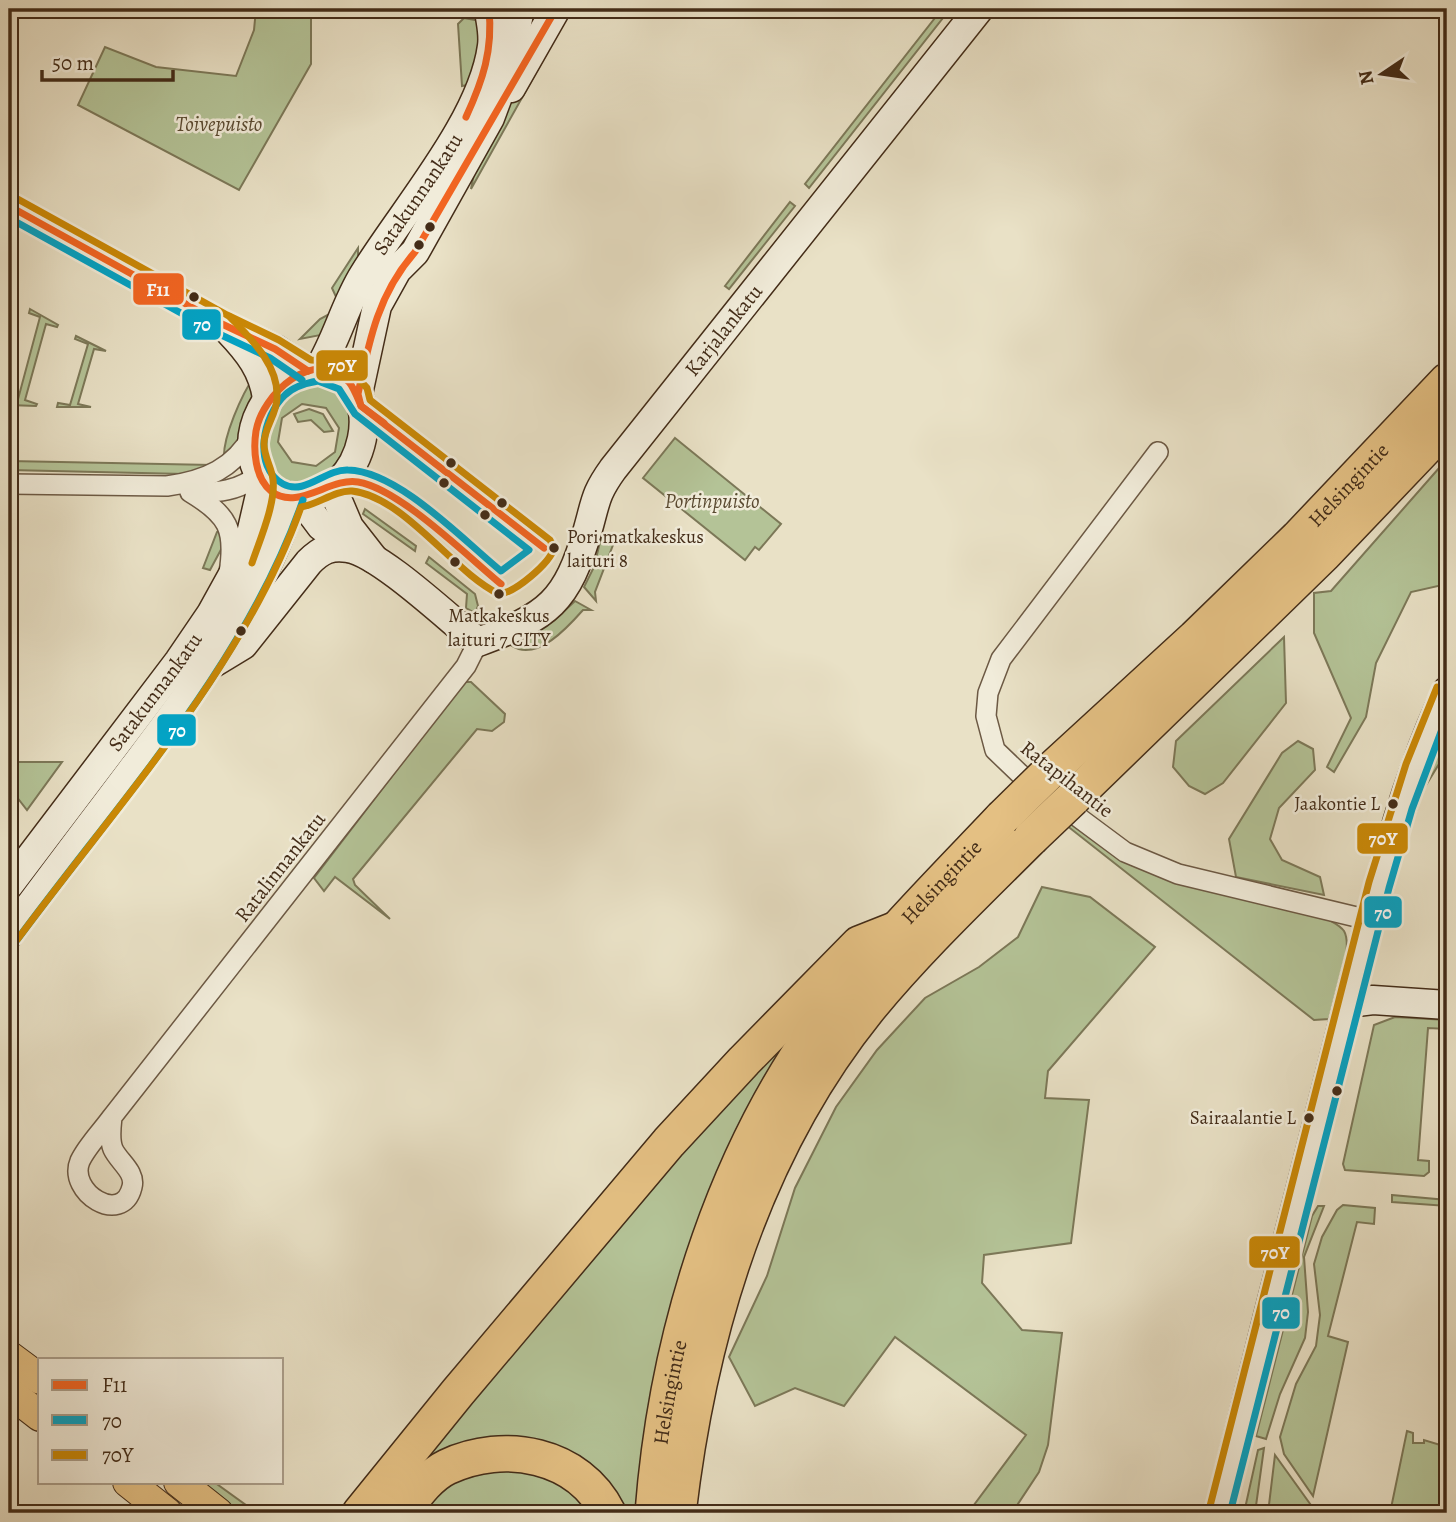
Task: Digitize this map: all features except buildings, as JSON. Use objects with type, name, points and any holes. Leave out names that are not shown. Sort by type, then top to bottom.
[{"type":"highway","name":"Helsingintie","points":[[653,1513],[680,1340],[703,1258],[730,1185],[794,1064],[841,996],[897,929],[1002,818],[1298,538],[1447,381]]},
{"type":"highway","name":"Helsingintie","points":[[678,1513],[689,1424],[705,1348],[728,1269],[789,1133],[821,1074],[866,1011],[920,950],[1031,838],[1314,564],[1447,425]]},
{"type":"highway","points":[[360,1513],[475,1371],[726,1081],[859,944],[897,929]]},
{"type":"highway","points":[[402,1513],[427,1483],[445,1468],[497,1453],[523,1453],[573,1472],[592,1490],[608,1513]]},
{"type":"main road","points":[[9,1356],[38,1378]]},
{"type":"main road","points":[[9,1392],[38,1414]]},
{"type":"main road","points":[[131,1484],[167,1513]]},
{"type":"main road","points":[[181,1484],[218,1513]]},
{"type":"street","name":"Satakunnankatu","points":[[313,370],[331,349],[364,274],[469,112],[487,70],[493,45],[489,9]]},
{"type":"street","name":"Satakunnankatu","points":[[358,394],[377,306],[397,270],[415,251],[490,118],[507,72],[520,9]]},
{"type":"street","points":[[490,118],[498,111],[556,9]]},
{"type":"street","name":"Karjalankatu","points":[[478,642],[538,617],[567,587],[584,543],[595,494],[979,9]]},
{"type":"street","points":[[9,206],[222,324],[313,370],[343,377],[358,394],[363,419],[358,454],[346,474],[332,487],[296,498],[276,493],[261,478],[254,433]]},
{"type":"street","points":[[222,324],[247,350],[257,366],[264,378],[267,398]]},
{"type":"street","points":[[9,484],[167,486],[190,483],[223,468],[244,451],[267,398],[284,382],[313,370]]},
{"type":"street","name":"Ratapihantie","points":[[1158,453],[1001,659],[988,693],[986,716],[995,750],[1020,774],[1125,852],[1178,874],[1370,920]]},
{"type":"street","name":"Satakunnankatu","points":[[9,885],[211,614],[248,547],[261,478]]},
{"type":"street","points":[[167,486],[190,492],[211,493],[246,486],[261,478]]},
{"type":"street","points":[[332,487],[349,527],[376,561]]},
{"type":"street","points":[[190,492],[221,513],[231,533],[227,582]]},
{"type":"street","name":"Satakunnankatu","points":[[9,934],[210,664],[239,620],[296,498]]},
{"type":"street","points":[[296,498],[321,526],[350,548],[376,561],[478,642]]},
{"type":"street","points":[[210,664],[243,645],[320,551],[331,547],[350,548]]},
{"type":"street","name":"Ratalinnankatu","points":[[112,1117],[466,666],[478,642]]},
{"type":"street","points":[[1219,1513],[1302,1176],[1370,920],[1408,793],[1447,691]]},
{"type":"street","points":[[1349,1003],[1373,1000],[1447,1004]]},
{"type":"green space","name":"Toivepuisto","points":[[256,9],[311,9],[311,64],[239,190],[78,105],[105,47],[156,67],[236,76],[254,30]]},
{"type":"green space","points":[[942,9],[950,9],[809,188],[805,184]]},
{"type":"green space","points":[[464,18],[486,22],[487,36],[467,85],[462,86],[458,24]]},
{"type":"green space","points":[[545,43],[547,53],[471,189],[477,158]]},
{"type":"green space","points":[[790,202],[795,206],[729,289],[725,286]]},
{"type":"green space","points":[[358,248],[358,268],[337,299],[332,288]]},
{"type":"green space","points":[[30,309],[58,325],[46,324],[25,400],[37,404],[36,406],[9,405],[9,402],[17,403],[40,317],[29,313]]},
{"type":"green space","points":[[333,312],[326,334],[300,339],[320,319]]},
{"type":"green space","points":[[76,336],[106,351],[94,349],[78,404],[91,407],[57,407],[58,403],[70,405],[88,344],[75,339]]},
{"type":"green space","points":[[255,375],[257,384],[239,444],[224,460],[226,440],[234,416]]},
{"type":"green space","points":[[314,380],[338,388],[349,416],[350,437],[341,456],[323,480],[287,485],[270,466],[265,448],[276,404]],"holes":[[[302,404],[326,408],[339,428],[335,452],[316,466],[292,462],[278,442],[282,418]]]},
{"type":"green space","points":[[309,409],[323,414],[333,431],[324,432],[311,420],[298,422],[294,414]]},
{"type":"green space","name":"Portinpuisto","points":[[675,438],[781,524],[759,550],[755,547],[745,560],[643,478]]},
{"type":"green space","points":[[1447,459],[1447,584],[1411,592],[1376,663],[1366,717],[1334,772],[1327,767],[1351,718],[1314,633],[1314,593],[1331,591]]},
{"type":"green space","points":[[9,461],[213,465],[185,474],[9,470]]},
{"type":"green space","points":[[365,509],[416,546],[415,551],[363,514]]},
{"type":"green space","points":[[223,530],[224,544],[210,570],[203,568],[217,532]]},
{"type":"green space","points":[[602,534],[610,536],[613,545],[595,592],[596,601],[584,587],[594,567]]},
{"type":"green space","points":[[429,557],[475,594],[478,606],[475,613],[466,608],[467,594],[426,563]]},
{"type":"green space","points":[[575,601],[591,610],[583,610],[561,633],[541,646],[522,650],[512,646],[559,616]]},
{"type":"green space","points":[[1284,637],[1286,703],[1223,783],[1205,794],[1189,786],[1173,767],[1176,741]]},
{"type":"green space","points":[[464,682],[471,682],[505,714],[504,722],[492,731],[477,729],[353,879],[355,885],[390,919],[335,877],[324,891],[314,878]]},
{"type":"green space","points":[[1447,717],[1447,751],[1423,790],[1420,788]]},
{"type":"green space","points":[[1298,741],[1313,749],[1315,770],[1279,808],[1270,839],[1282,860],[1320,877],[1324,895],[1236,877],[1229,839],[1282,753]]},
{"type":"green space","points":[[9,762],[62,762],[27,810],[9,787]]},
{"type":"green space","points":[[1070,821],[1119,858],[1326,918],[1338,925],[1344,931],[1347,949],[1340,988],[1329,1019],[1314,1020],[1066,825]]},
{"type":"green space","points":[[1042,887],[1090,897],[1155,947],[1048,1071],[1045,1098],[1089,1100],[1071,1243],[984,1255],[982,1283],[1022,1330],[1062,1333],[1048,1445],[1039,1472],[1012,1513],[968,1513],[1026,1435],[895,1337],[844,1406],[795,1388],[755,1406],[729,1357],[767,1276],[795,1188],[836,1107],[877,1050],[925,998],[979,967],[1018,937]]},
{"type":"green space","points":[[1395,1017],[1447,1020],[1447,1029],[1428,1028],[1418,1160],[1429,1161],[1429,1172],[1424,1176],[1345,1170],[1343,1164],[1374,1025]]},
{"type":"green space","points":[[789,1036],[746,1115],[641,1513],[620,1513],[526,1444],[391,1513],[376,1513],[612,1222]]},
{"type":"green space","points":[[1392,1195],[1447,1200],[1447,1206],[1392,1202]]},
{"type":"green space","points":[[1343,1205],[1375,1208],[1374,1224],[1357,1222],[1328,1336],[1348,1342],[1313,1496],[1284,1454],[1280,1437],[1296,1384],[1316,1346],[1320,1315],[1314,1264],[1322,1237],[1337,1210]]},
{"type":"green space","points":[[1318,1206],[1324,1206],[1304,1257],[1308,1312],[1305,1338],[1280,1394],[1266,1439],[1256,1436],[1312,1216]]},
{"type":"green space","points":[[1407,1431],[1413,1433],[1413,1443],[1424,1443],[1424,1440],[1447,1447],[1447,1513],[1390,1513]]},
{"type":"green space","points":[[1264,1448],[1255,1513],[1244,1513],[1258,1450]]},
{"type":"green space","points":[[1275,1455],[1313,1508],[1312,1513],[1268,1513]]},
{"type":"green space","points":[[477,1465],[551,1470],[597,1513],[414,1513],[427,1496]]},
{"type":"green space","points":[[199,1484],[217,1484],[257,1513],[236,1513]]},
{"type":"transit line","name":"F11","points":[[466,117],[488,51],[489,9]]},
{"type":"transit line","name":"F11","points":[[384,423],[361,406],[358,394],[371,337],[384,301],[556,9]]},
{"type":"transit line","name":"70Y","points":[[14,197],[227,315],[279,340],[311,360],[331,361],[348,368],[367,388],[370,400],[550,540],[554,548],[531,576],[514,589],[499,594],[464,570],[410,521],[372,496],[346,491],[301,507],[277,565],[213,678],[136,786],[17,940]]},
{"type":"transit line","name":"F11","points":[[9,206],[222,324],[275,349],[308,371]]},
{"type":"transit line","name":"70","points":[[9,218],[217,333],[270,358],[302,380]]},
{"type":"transit line","name":"70Y","points":[[230,317],[262,353],[276,386],[275,410],[264,444],[273,480],[272,500],[252,563]]},
{"type":"transit line","name":"F11","points":[[501,584],[413,510],[375,487],[347,482],[292,498],[271,491],[261,479],[255,455],[256,431],[268,403],[292,379],[306,372],[321,369],[335,372],[349,382],[361,406],[544,548]]},
{"type":"transit line","name":"70","points":[[318,381],[339,389],[355,414],[529,550],[501,571],[429,509],[388,482],[367,473],[340,471],[299,487],[283,484],[273,476],[264,454],[264,441],[271,415],[277,404],[292,389],[318,381]]},
{"type":"transit line","name":"70","points":[[17,940],[177,730],[214,675],[248,619],[278,561],[303,500]]},
{"type":"transit line","name":"70Y","points":[[1209,1510],[1369,882],[1406,764],[1437,687]]},
{"type":"transit line","name":"70","points":[[1230,1513],[1389,888],[1412,809],[1447,716]]},
{"type":"place","name":"Pori matkakeskus laituri 8","points":[[554,548]]},
{"type":"place","name":"Matkakeskus laituri 7 CITY","points":[[499,594]]},
{"type":"place","name":"Jaakontie L","points":[[1393,804]]},
{"type":"place","name":"Sairaalantie L","points":[[1309,1118]]}]
